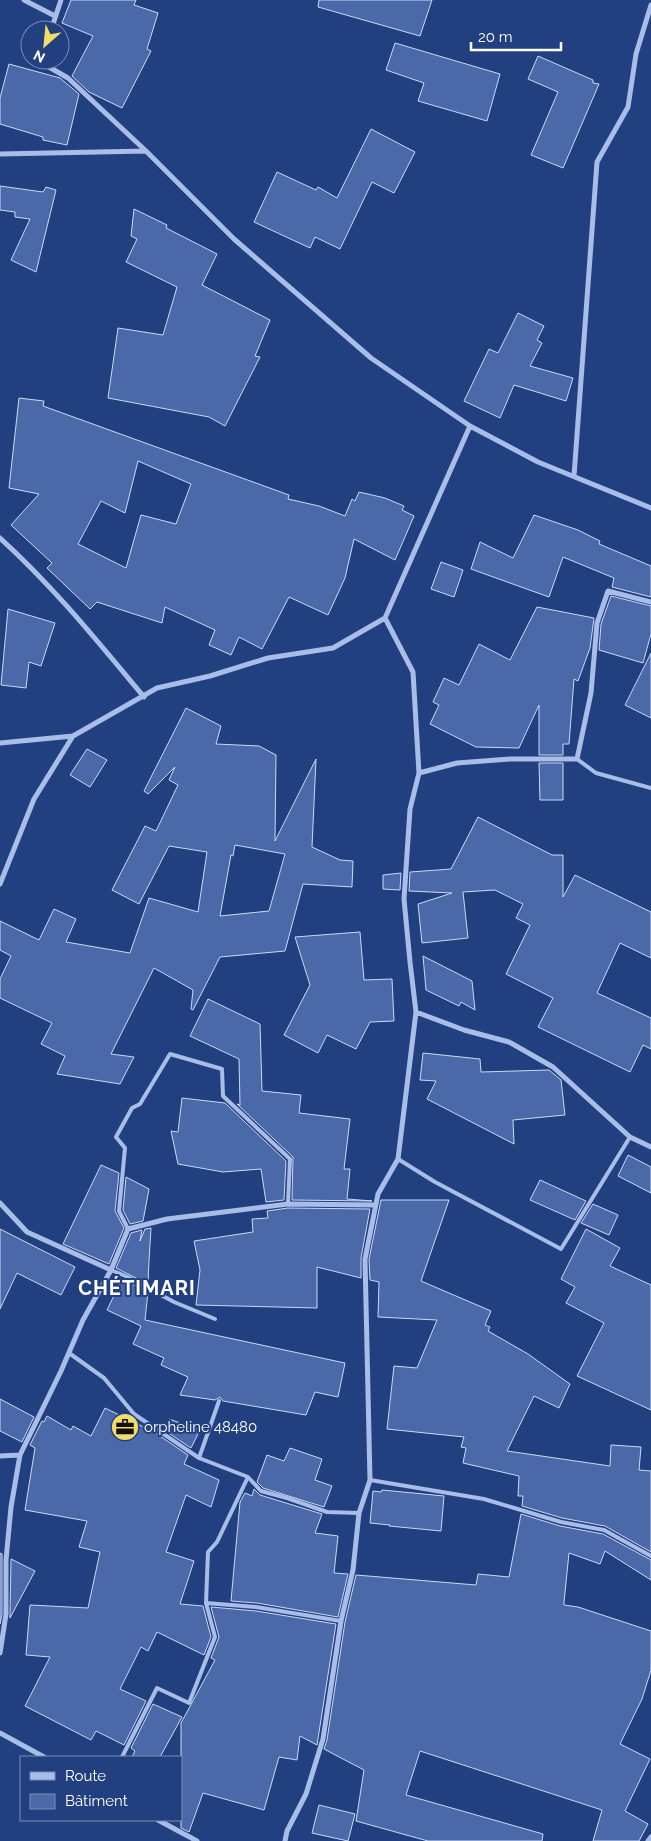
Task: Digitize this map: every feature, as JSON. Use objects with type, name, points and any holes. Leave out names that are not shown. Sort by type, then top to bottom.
[{"type":"street","points":[[24,0],[55,16]]},
{"type":"street","points":[[54,20],[61,0]]},
{"type":"street","points":[[574,476],[597,162],[628,107],[636,54],[651,6]]},
{"type":"street","points":[[53,70],[68,78],[146,151],[234,239],[371,358],[470,426],[538,462],[651,508]]},
{"type":"street","points":[[0,154],[146,151]]},
{"type":"street","points":[[0,743],[72,736],[158,688],[210,676],[268,658],[333,648],[385,618],[470,426]]},
{"type":"street","points":[[0,538],[26,561],[65,602],[144,696]]},
{"type":"street","points":[[419,773],[457,763],[510,759],[577,760],[591,693],[598,623],[608,591],[651,602]]},
{"type":"street","points":[[286,1841],[287,1831],[306,1794],[323,1739],[341,1621],[353,1570],[359,1513],[370,1480],[365,1259],[378,1194],[398,1159],[416,1012],[404,898],[410,809],[419,773],[413,672],[385,618]]},
{"type":"street","points":[[0,884],[34,800],[72,736]]},
{"type":"street","points":[[416,1012],[464,1030],[509,1042],[553,1067],[630,1137],[651,1147]]},
{"type":"street","points":[[0,1202],[27,1232],[111,1270]]},
{"type":"street","points":[[0,1652],[6,1614],[6,1560],[11,1506],[20,1455],[83,1320],[111,1270],[128,1229],[167,1218],[288,1204],[376,1205]]},
{"type":"street","points":[[0,1456],[20,1455]]},
{"type":"street","points":[[0,1733],[42,1756]]},
{"type":"street","points":[[160,1821],[197,1841]]},
{"type":"street","points":[[648,1841],[651,1837]]},
{"type":"lane","points":[[577,760],[596,773],[651,788]]},
{"type":"lane","points":[[128,1229],[119,1211],[125,1148],[116,1138],[132,1108],[140,1104],[170,1054],[222,1069],[223,1096],[290,1159],[288,1204]]},
{"type":"lane","points":[[398,1159],[435,1182],[561,1250],[630,1137]]},
{"type":"lane","points":[[111,1270],[174,1302],[215,1320]]},
{"type":"lane","points":[[69,1353],[104,1378],[134,1414],[199,1458],[248,1476],[261,1491],[327,1512],[359,1513]]},
{"type":"lane","points":[[199,1458],[219,1400]]},
{"type":"lane","points":[[123,1756],[157,1688],[188,1703],[215,1637],[206,1603],[208,1552],[217,1542],[248,1476]]},
{"type":"lane","points":[[370,1480],[484,1499],[561,1522],[604,1530],[651,1556]]},
{"type":"lane","points":[[206,1603],[256,1607],[341,1621]]},
{"type":"building","points":[[71,0],[136,0],[134,5],[158,13],[147,49],[151,51],[122,108],[89,92],[72,76],[93,36],[70,26],[70,20],[63,20]]},
{"type":"building","points":[[319,0],[432,0],[420,36],[318,7]]},
{"type":"building","points":[[395,43],[500,74],[487,121],[418,101],[424,83],[386,70]]},
{"type":"building","points":[[538,56],[593,80],[593,83],[599,84],[563,168],[531,155],[558,92],[528,79]]},
{"type":"building","points":[[9,64],[20,67],[20,70],[31,70],[60,78],[79,94],[67,145],[43,140],[43,137],[0,124],[0,98]]},
{"type":"building","points":[[371,129],[415,152],[394,193],[372,182],[340,249],[315,237],[310,248],[254,222],[277,172],[316,190],[318,187],[337,198]]},
{"type":"building","points":[[0,186],[43,192],[46,187],[56,190],[36,272],[11,260],[30,219],[15,217],[15,212],[0,210]]},
{"type":"building","points":[[134,209],[167,225],[166,228],[217,254],[202,285],[270,320],[255,356],[260,357],[225,426],[209,417],[108,398],[118,328],[163,335],[177,287],[126,262],[137,239],[131,236]]},
{"type":"building","points":[[518,313],[544,326],[537,340],[542,343],[530,366],[573,378],[566,401],[514,385],[500,418],[464,401],[489,349],[498,353]]},
{"type":"building","points":[[19,398],[44,401],[43,406],[289,495],[288,499],[319,506],[345,516],[352,499],[355,501],[359,492],[385,498],[404,506],[402,510],[414,516],[395,560],[354,539],[345,578],[328,615],[289,597],[262,649],[239,637],[231,655],[209,645],[215,630],[165,607],[162,623],[97,602],[90,609],[47,568],[52,563],[11,525],[39,494],[9,488]],"holes":[[[138,461],[191,484],[176,524],[141,515],[126,568],[78,544],[101,501],[125,513]]]},
{"type":"building","points":[[534,515],[578,530],[600,541],[599,544],[651,566],[651,597],[612,587],[614,578],[563,557],[549,597],[471,569],[480,542],[513,558]]},
{"type":"building","points":[[441,562],[463,570],[454,597],[431,589]]},
{"type":"building","points":[[611,596],[651,606],[651,634],[643,663],[599,650],[601,624]]},
{"type":"building","points":[[537,607],[594,618],[590,648],[578,681],[574,679],[569,744],[563,744],[563,755],[539,755],[539,705],[519,748],[476,747],[430,724],[439,705],[433,702],[444,678],[459,685],[479,644],[510,660]]},
{"type":"building","points":[[8,609],[55,623],[41,666],[29,662],[26,688],[1,685]]},
{"type":"building","points":[[651,653],[651,718],[625,705]]},
{"type":"building","points":[[186,708],[221,726],[216,744],[259,746],[276,755],[275,841],[316,759],[312,847],[340,860],[353,861],[352,887],[303,884],[285,951],[220,957],[193,1010],[191,1009],[193,990],[154,968],[111,1054],[134,1057],[120,1084],[57,1074],[65,1056],[41,1044],[52,1023],[0,998],[0,979],[11,956],[0,950],[0,921],[39,940],[54,909],[76,919],[66,942],[130,953],[149,898],[198,912],[207,852],[169,846],[139,904],[112,890],[145,826],[156,831],[178,785],[169,780],[175,767],[148,794],[144,791]],"holes":[[[235,845],[285,854],[269,911],[220,916],[231,855],[233,856]]]},
{"type":"building","points":[[87,749],[107,760],[90,787],[70,775]]},
{"type":"building","points":[[539,763],[563,763],[563,800],[540,800]]},
{"type":"building","points":[[478,817],[552,855],[563,855],[563,897],[575,875],[651,912],[651,958],[620,943],[597,993],[651,1018],[651,1049],[643,1045],[630,1072],[538,1027],[553,998],[506,974],[530,925],[516,918],[523,904],[495,890],[463,892],[468,938],[422,943],[418,904],[452,893],[409,891],[410,872],[451,869]]},
{"type":"building","points":[[401,873],[400,890],[383,889],[383,875]]},
{"type":"building","points":[[360,932],[364,980],[392,979],[394,1021],[370,1022],[356,1049],[327,1035],[318,1053],[284,1035],[310,985],[295,937]]},
{"type":"building","points":[[423,956],[472,981],[475,1010],[461,1002],[459,1006],[426,990]]},
{"type":"building","points":[[208,999],[260,1024],[262,1091],[301,1095],[299,1113],[350,1119],[344,1169],[350,1169],[347,1199],[372,1201],[292,1200],[293,1157],[237,1104],[240,1105],[239,1059],[190,1036]]},
{"type":"building","points":[[423,1053],[480,1059],[481,1072],[549,1070],[561,1080],[565,1115],[513,1120],[514,1144],[427,1099],[436,1081],[420,1080]]},
{"type":"building","points":[[182,1098],[225,1103],[286,1161],[284,1200],[266,1202],[261,1169],[223,1172],[178,1164],[171,1131],[178,1132]]},
{"type":"building","points":[[628,1155],[651,1167],[651,1193],[618,1176]]},
{"type":"building","points":[[101,1165],[119,1173],[115,1211],[124,1228],[109,1264],[63,1244]]},
{"type":"building","points":[[126,1177],[149,1189],[143,1221],[130,1224],[123,1210]]},
{"type":"building","points":[[540,1180],[586,1201],[575,1220],[530,1200]]},
{"type":"building","points":[[381,1200],[449,1200],[421,1281],[491,1311],[485,1325],[490,1327],[488,1331],[528,1354],[570,1384],[559,1408],[534,1396],[507,1451],[610,1466],[611,1445],[641,1447],[639,1470],[651,1471],[651,1552],[605,1526],[562,1518],[522,1506],[523,1496],[518,1496],[519,1476],[463,1463],[466,1448],[461,1447],[464,1437],[387,1429],[394,1366],[417,1368],[437,1320],[378,1317],[379,1282],[370,1280],[369,1259]]},
{"type":"building","points":[[593,1204],[618,1215],[609,1235],[581,1223]]},
{"type":"building","points":[[288,1208],[370,1209],[361,1258],[361,1278],[317,1267],[317,1308],[196,1305],[200,1270],[194,1241],[253,1232],[252,1219],[268,1218],[267,1211]]},
{"type":"building","points":[[151,1228],[148,1284],[116,1268],[131,1233],[142,1230],[140,1241],[145,1229]]},
{"type":"building","points":[[0,1229],[75,1267],[61,1295],[17,1273],[0,1309]]},
{"type":"building","points":[[586,1229],[620,1248],[610,1266],[651,1285],[651,1410],[577,1376],[604,1323],[566,1303],[575,1287],[561,1279]]},
{"type":"building","points":[[122,1279],[148,1292],[145,1320],[345,1363],[338,1397],[315,1392],[306,1415],[223,1401],[220,1397],[215,1400],[180,1395],[188,1377],[161,1365],[164,1358],[133,1344],[141,1326],[107,1310]]},
{"type":"building","points":[[0,1399],[34,1417],[22,1442],[0,1431]]},
{"type":"building","points":[[105,1408],[154,1432],[188,1455],[184,1464],[219,1480],[211,1507],[186,1495],[166,1552],[194,1561],[180,1604],[203,1606],[211,1637],[204,1655],[157,1632],[148,1651],[141,1647],[120,1689],[146,1701],[124,1745],[96,1731],[91,1740],[25,1706],[50,1657],[26,1655],[30,1605],[88,1608],[100,1552],[79,1547],[87,1521],[25,1510],[35,1448],[30,1445],[42,1421],[44,1422],[47,1416],[71,1430],[73,1426],[91,1436]]},
{"type":"building","points":[[169,1419],[200,1430],[191,1448],[164,1430]]},
{"type":"building","points":[[290,1448],[322,1459],[315,1480],[332,1486],[324,1507],[263,1488],[257,1482],[267,1455],[284,1461]]},
{"type":"building","points":[[254,1489],[260,1495],[322,1514],[315,1533],[338,1536],[334,1573],[348,1574],[338,1617],[257,1603],[231,1601],[240,1502],[245,1493],[252,1496]]},
{"type":"building","points":[[382,1490],[444,1496],[441,1531],[370,1523],[373,1491],[381,1492]]},
{"type":"building","points":[[521,1514],[560,1526],[603,1534],[651,1560],[651,1580],[605,1551],[600,1564],[569,1553],[564,1602],[564,1605],[578,1607],[651,1631],[651,1670],[642,1699],[620,1744],[650,1759],[625,1811],[648,1824],[639,1841],[593,1841],[602,1810],[420,1751],[406,1795],[543,1834],[542,1841],[428,1841],[356,1821],[364,1770],[324,1749],[345,1622],[356,1575],[476,1585],[478,1574],[509,1577]]},
{"type":"building","points":[[0,1553],[2,1554],[2,1614],[0,1624]]},
{"type":"building","points":[[11,1559],[35,1571],[10,1618],[10,1614]]},
{"type":"building","points":[[211,1607],[256,1611],[336,1624],[317,1745],[300,1736],[297,1760],[279,1757],[264,1810],[203,1793],[189,1832],[181,1828],[181,1723],[215,1660],[211,1658],[219,1637]]},
{"type":"building","points":[[153,1704],[182,1717],[161,1756],[132,1756],[135,1751],[131,1748]]},
{"type":"building","points":[[319,1805],[355,1814],[348,1841],[312,1833]]},
{"type":"place","name":"orpheline 48480","points":[[125,1427]]},
{"type":"district","name":"CHÉTIMARI","points":[[137,1288]]}]
